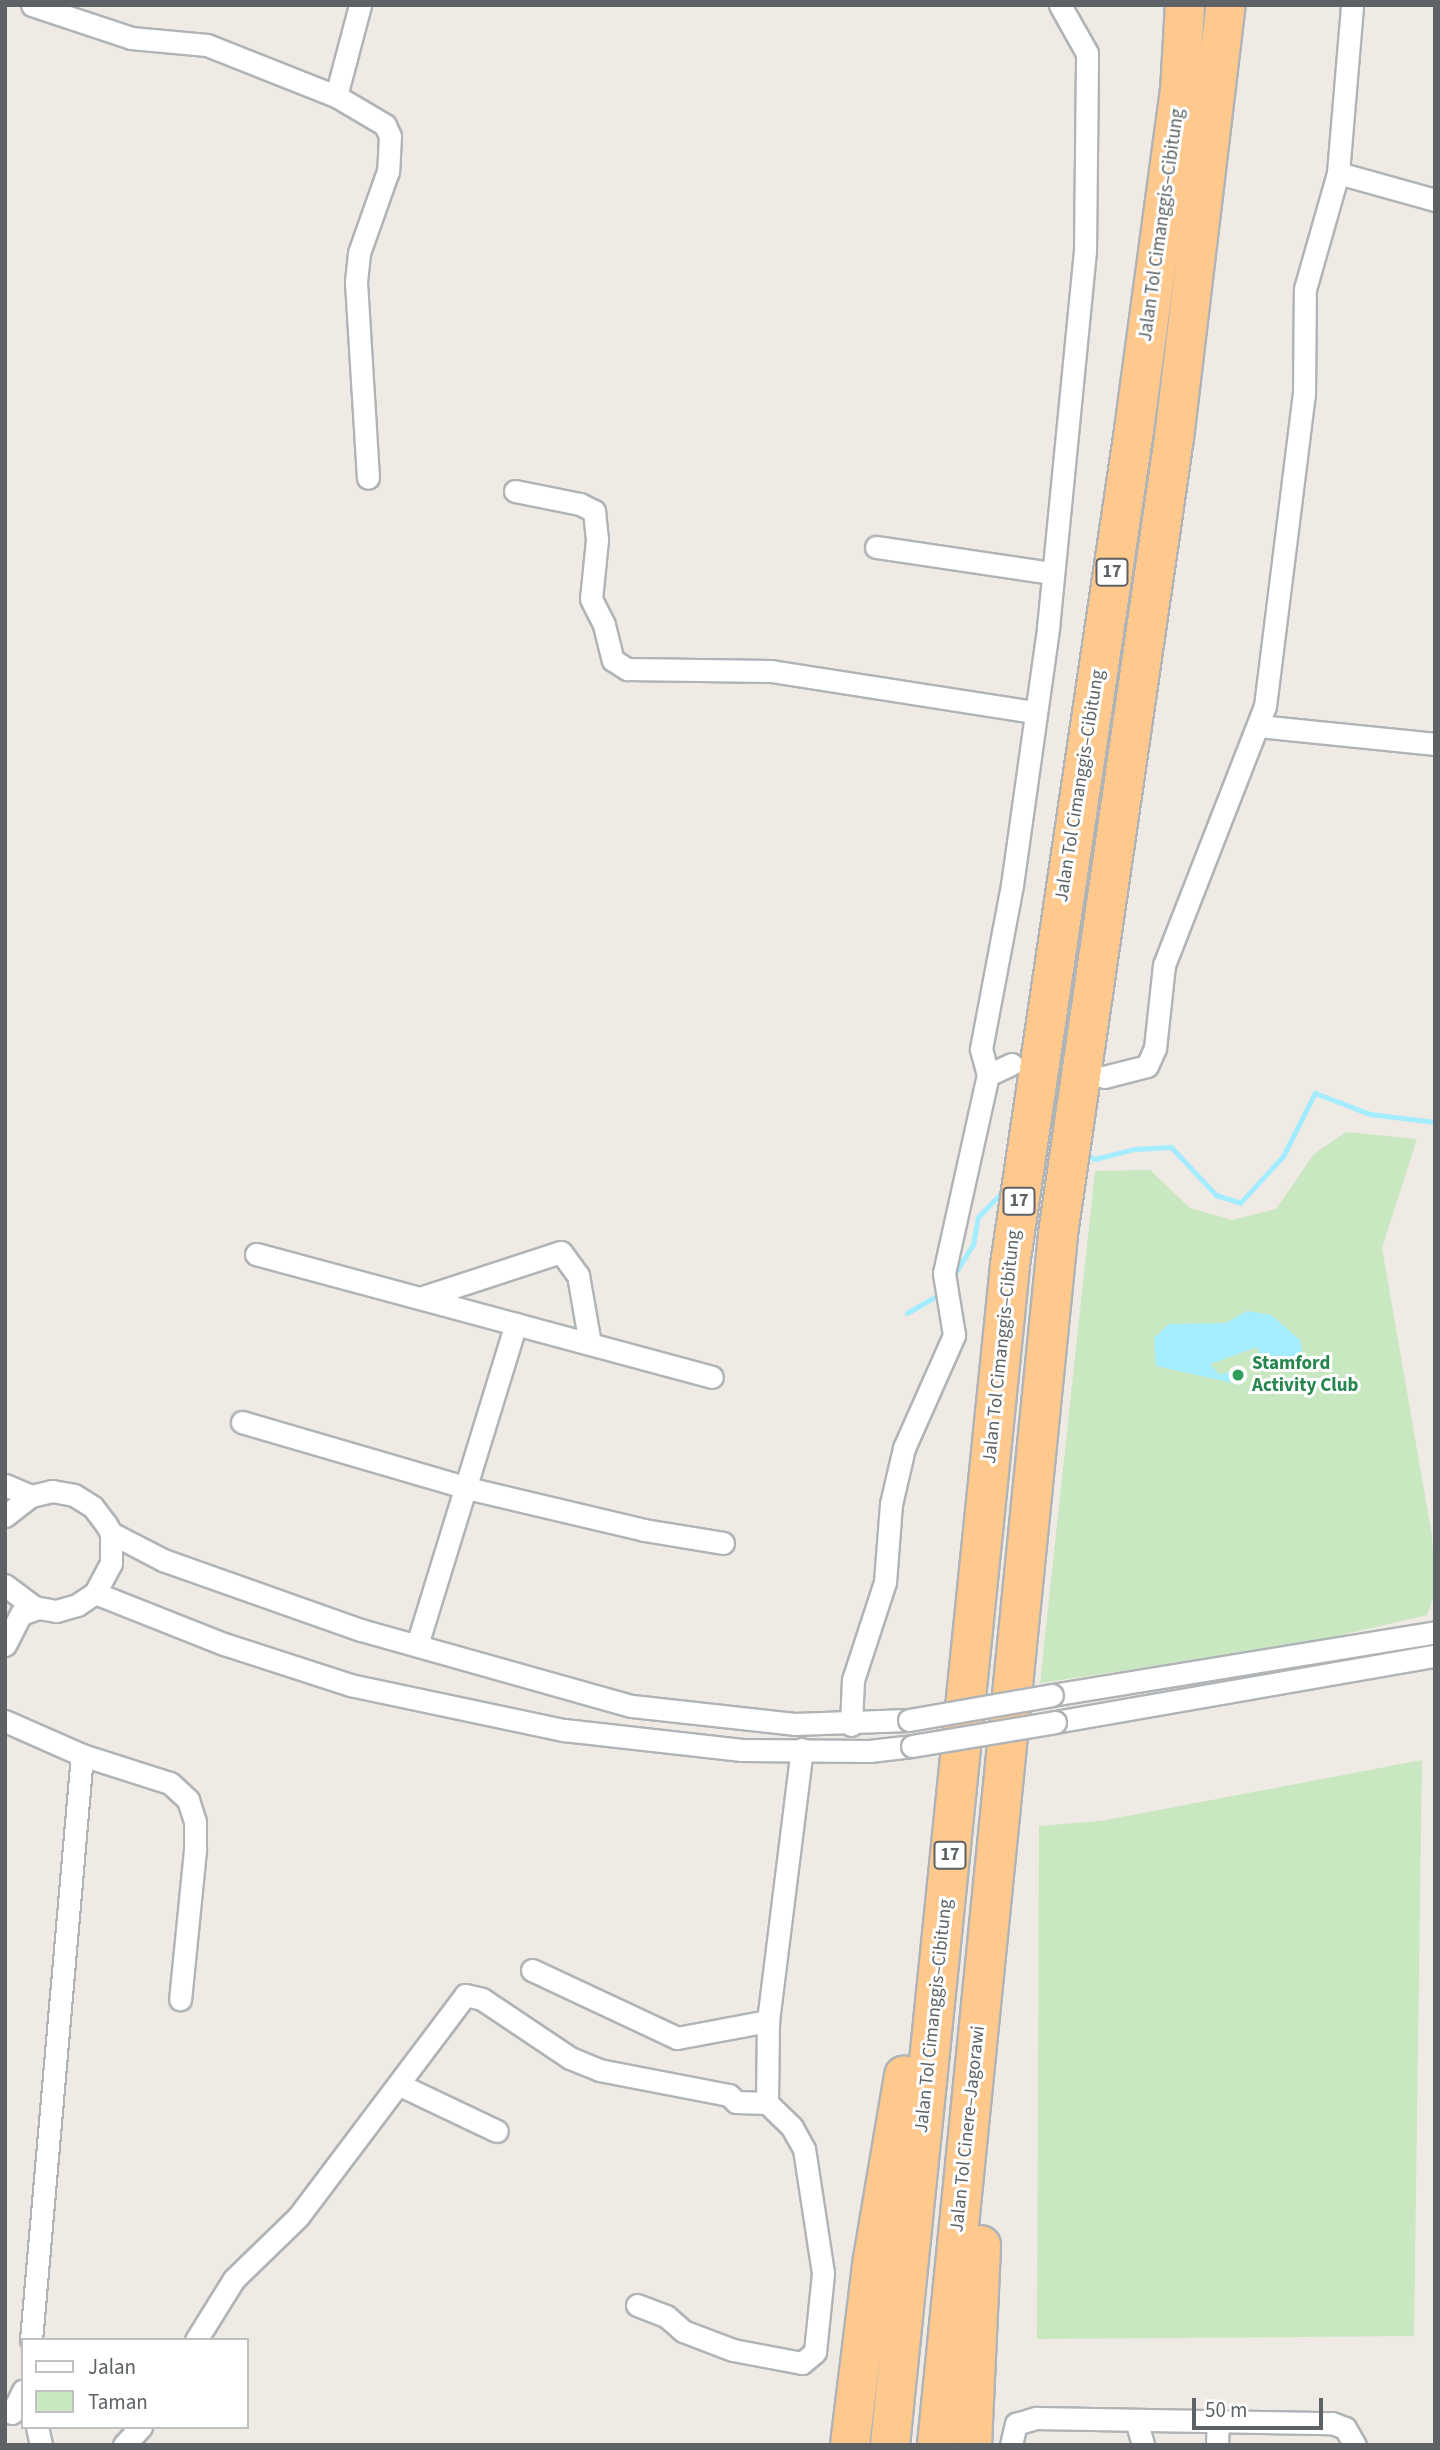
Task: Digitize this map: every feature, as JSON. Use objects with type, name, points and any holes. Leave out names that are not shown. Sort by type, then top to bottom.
[{"type":"highway","name":"Jalan Tol Cimanggis–Cibitung","points":[[890,2445],[1010,1265],[1136,417],[1180,91],[1185,5]]},
{"type":"highway","name":"Jalan Tol Cimanggis–Cibitung","points":[[999,1812],[1058,1234],[1074,1106],[1174,438],[1226,5]]},
{"type":"highway","points":[[850,2445],[873,2259],[959,1759]]},
{"type":"highway","name":"Jalan Tol Cinere–Jagorawi","points":[[937,2445],[999,1812]]},
{"type":"highway","points":[[972,2445],[999,1812]]},
{"type":"street","points":[[32,5],[131,38],[207,45],[336,96],[384,125],[390,136],[388,171],[359,253],[356,282],[368,478]]},
{"type":"street","points":[[336,96],[360,5]]},
{"type":"street","points":[[851,1725],[853,1680],[885,1581],[891,1504],[904,1448],[919,1406],[949,1352],[954,1335],[944,1289],[988,1075],[981,1049],[1012,886],[1052,573],[1085,224],[1087,53],[1060,5]]},
{"type":"street","points":[[1104,1077],[1147,1066],[1155,1048],[1164,965],[1259,726],[1304,395],[1305,289],[1338,173],[1352,5]]},
{"type":"street","points":[[1338,173],[1435,200]]},
{"type":"street","points":[[515,491],[580,504],[594,511],[597,540],[591,599],[604,625],[613,660],[627,670],[771,671],[1033,712]]},
{"type":"street","points":[[876,547],[1052,573]]},
{"type":"street","points":[[1259,726],[1435,744]]},
{"type":"street","points":[[988,1075],[1012,1064]]},
{"type":"street","points":[[420,1298],[546,1254],[561,1252],[578,1275],[590,1344]]},
{"type":"street","points":[[256,1254],[712,1377]]},
{"type":"street","points":[[417,1645],[516,1324]]},
{"type":"street","points":[[242,1422],[467,1488],[723,1543]]},
{"type":"street","points":[[5,1485],[31,1496]]},
{"type":"street","points":[[5,1516],[31,1496],[52,1491],[74,1495],[93,1507],[111,1533],[163,1560],[239,1589],[417,1645],[655,1711],[851,1725],[909,1720],[1435,1632]]},
{"type":"street","points":[[9,1595],[38,1608],[56,1611],[77,1605],[95,1593],[111,1563],[111,1533]]},
{"type":"street","points":[[95,1593],[224,1644],[392,1696],[653,1743],[869,1751],[1055,1722],[1435,1656]]},
{"type":"street","points":[[5,1645],[21,1614],[38,1608]]},
{"type":"street","points":[[5,1721],[82,1755],[170,1783],[192,1807],[195,1850],[180,1999]]},
{"type":"street","points":[[767,2103],[768,2021],[802,1749]]},
{"type":"street","points":[[31,2338],[82,1755]]},
{"type":"street","points":[[532,1970],[677,2038],[768,2021]]},
{"type":"street","points":[[197,2338],[234,2279],[298,2217],[400,2085],[458,2001],[470,1994],[570,2058],[599,2070],[729,2095],[736,2102],[767,2103],[792,2127],[804,2149],[823,2273],[820,2336],[813,2357],[802,2363],[733,2350],[683,2331],[666,2316],[637,2305]]},
{"type":"street","points":[[400,2085],[497,2131]]},
{"type":"street","points":[[13,2414],[21,2395]]},
{"type":"street","points":[[1011,2445],[1016,2424],[1036,2418],[1332,2423],[1345,2428],[1355,2445]]},
{"type":"street","points":[[1136,2420],[1143,2445]]},
{"type":"street","points":[[1217,2445],[1218,2421]]},
{"type":"street","points":[[124,2445],[139,2429]]},
{"type":"green space","name":"Stamford Activity Club","points":[[1346,1132],[1417,1139],[1382,1248],[1432,1536],[1435,1592],[1427,1615],[1303,1644],[1040,1683],[1095,1171],[1150,1170],[1190,1208],[1232,1220],[1276,1209],[1314,1154]]},
{"type":"green space","points":[[1422,1760],[1414,2336],[1037,2339],[1039,1826],[1101,1821]]},
{"type":"water","points":[[1247,1311],[1271,1315],[1300,1340],[1302,1352],[1288,1373],[1264,1364],[1257,1347],[1210,1364],[1220,1375],[1236,1369],[1242,1385],[1156,1366],[1154,1338],[1169,1324],[1226,1323]]},
{"type":"waterway","points":[[1084,1154],[1095,1159],[1134,1149],[1171,1147],[1216,1195],[1240,1203],[1283,1156],[1315,1093],[1370,1114],[1435,1122]]},
{"type":"waterway","points":[[952,1278],[973,1245],[978,1217],[1004,1190]]},
{"type":"waterway","points":[[907,1313],[940,1294]]},
{"type":"place","name":"Stamford Activity Club","points":[[1238,1375]]}]
